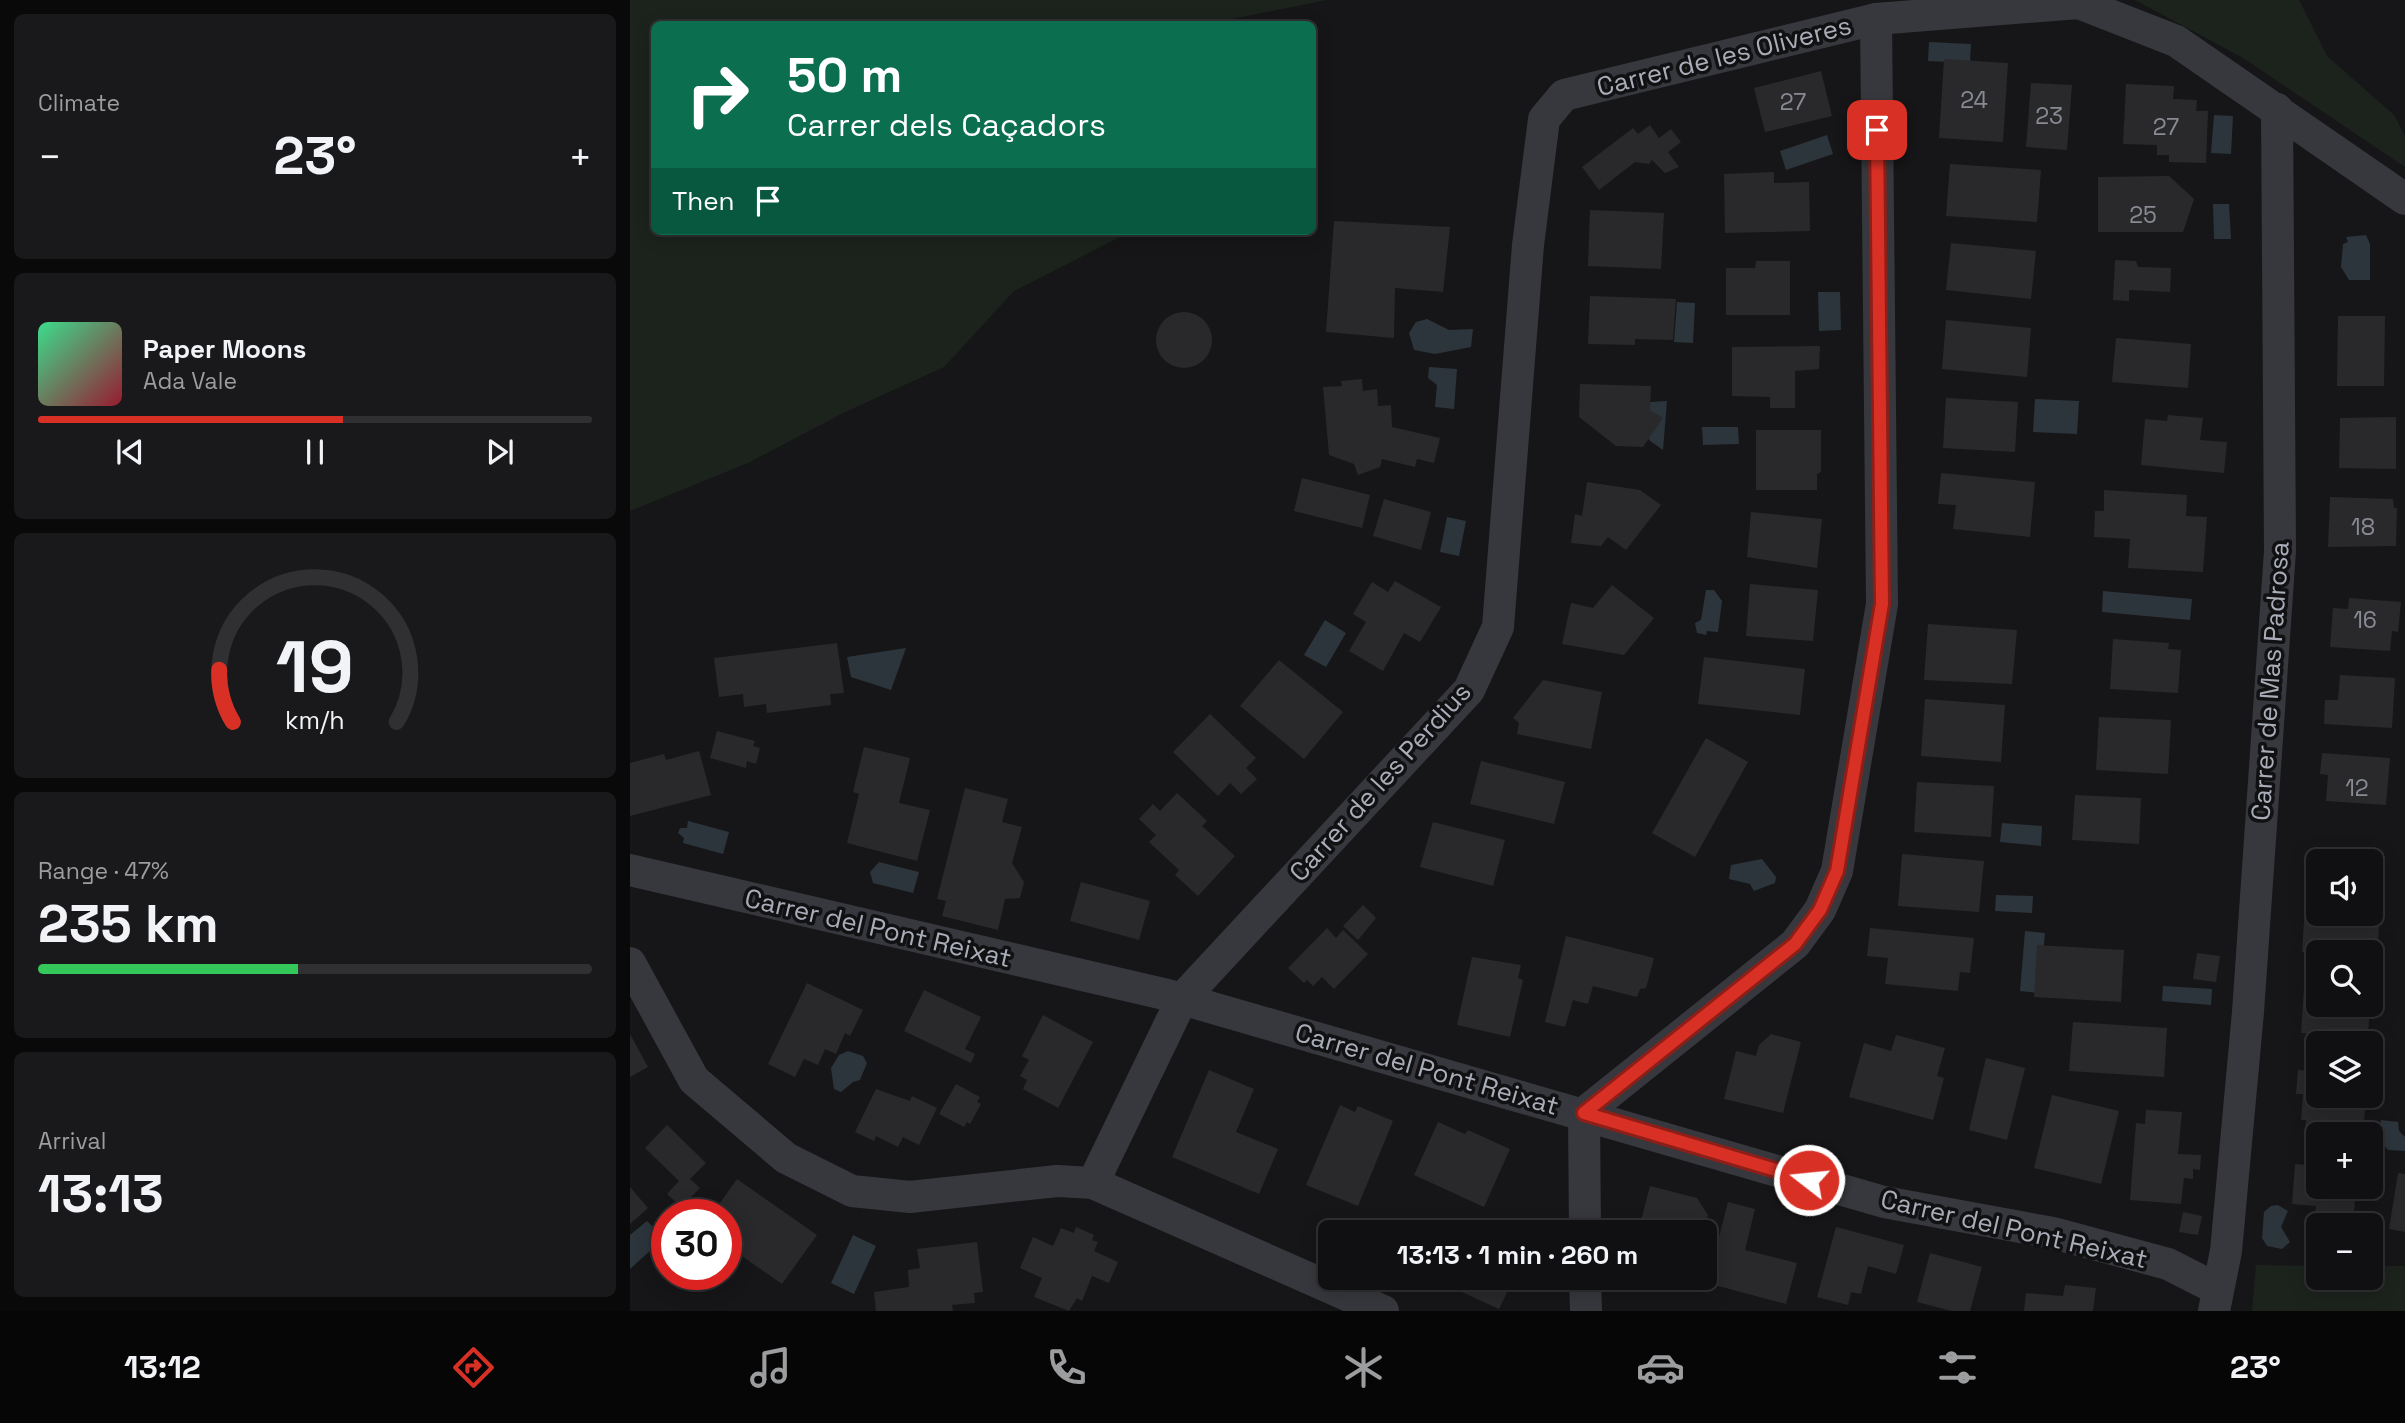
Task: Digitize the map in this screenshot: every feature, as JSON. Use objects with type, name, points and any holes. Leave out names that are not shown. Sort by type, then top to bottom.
[{"type":"street","name":"Carrer de les Oliveres","points":[[1544,119],[1563,94],[1876,19],[2079,3],[2176,41],[2405,198]]},
{"type":"street","points":[[1585,1220],[1584,1113],[1795,944],[1820,910],[1837,871],[1882,604],[1876,19]]},
{"type":"street","name":"Carrer de Mas Padrosa","points":[[2215,1300],[2226,1251],[2248,1012],[2280,551],[2277,109]]},
{"type":"street","name":"Carrer de les Perdius","points":[[1093,1183],[1182,999],[1469,690],[1498,627],[1528,245],[1544,119]]},
{"type":"street","name":"Carrer del Pont Reixat","points":[[630,870],[1182,999],[1541,1103],[1584,1113],[1884,1202],[2053,1233],[2168,1264],[2215,1300]]},
{"type":"street","points":[[630,963],[694,1080],[786,1158],[852,1191],[910,1197],[1057,1181],[1093,1183],[1383,1311]]},
{"type":"street","points":[[1586,1290],[1586,1311]]},
{"type":"shaded area","points":[[630,0],[1327,0],[1222,21],[651,21],[651,235],[1124,235],[1014,291],[944,367],[843,413],[748,463],[630,511]]},
{"type":"shaded area","points":[[2135,0],[2299,0],[2327,56],[2394,115],[2405,136],[2405,167],[2243,58]]},
{"type":"shaded area","points":[[1929,42],[1971,44],[1970,63],[1928,61]]},
{"type":"shaded area","points":[[2214,115],[2233,116],[2231,154],[2211,153]]},
{"type":"shaded area","points":[[1827,135],[1833,154],[1786,170],[1780,151]]},
{"type":"shaded area","points":[[2213,204],[2229,204],[2231,239],[2214,239]]},
{"type":"shaded area","points":[[2366,235],[2370,244],[2370,280],[2349,280],[2341,267],[2343,244],[2348,242],[2346,237]]},
{"type":"shaded area","points":[[1818,292],[1840,292],[1841,330],[1819,331]]},
{"type":"shaded area","points":[[1677,302],[1695,303],[1693,343],[1674,342]]},
{"type":"shaded area","points":[[1427,319],[1449,330],[1473,329],[1471,347],[1435,354],[1414,350],[1409,333],[1416,322]]},
{"type":"shaded area","points":[[1429,367],[1457,369],[1454,409],[1435,407],[1437,385],[1428,378]]},
{"type":"shaded area","points":[[2035,399],[2079,401],[2077,434],[2033,432]]},
{"type":"shaded area","points":[[1667,401],[1663,450],[1649,440],[1650,402]]},
{"type":"shaded area","points":[[1702,427],[1738,427],[1739,444],[1703,445]]},
{"type":"shaded area","points":[[1447,517],[1466,521],[1459,556],[1440,552]]},
{"type":"shaded area","points":[[1706,590],[1714,590],[1722,601],[1718,632],[1707,631],[1706,635],[1697,633],[1695,623],[1701,620]]},
{"type":"shaded area","points":[[2103,591],[2192,599],[2190,620],[2102,612]]},
{"type":"shaded area","points":[[1325,620],[1346,633],[1326,667],[1304,655]]},
{"type":"shaded area","points":[[906,648],[891,690],[851,677],[847,657]]},
{"type":"shaded area","points":[[688,821],[729,832],[723,854],[683,843],[684,838],[678,833],[680,828],[687,828]]},
{"type":"shaded area","points":[[2002,823],[2042,826],[2041,846],[2000,842]]},
{"type":"shaded area","points":[[1762,859],[1776,877],[1775,883],[1754,891],[1750,884],[1729,879],[1731,865]]},
{"type":"shaded area","points":[[879,862],[919,872],[913,893],[873,883],[870,872]]},
{"type":"shaded area","points":[[1996,895],[2033,896],[2032,913],[1995,911]]},
{"type":"shaded area","points":[[2025,931],[2045,933],[2039,993],[2020,991]]},
{"type":"shaded area","points":[[2163,986],[2212,989],[2211,1005],[2162,1001]]},
{"type":"shaded area","points":[[848,1051],[863,1056],[867,1063],[860,1080],[841,1092],[834,1089],[831,1068],[839,1055]]},
{"type":"shaded area","points":[[2381,1120],[2398,1122],[2399,1131],[2405,1137],[2405,1151],[2388,1150],[2383,1144],[2383,1122]]},
{"type":"shaded area","points":[[2278,1205],[2288,1211],[2281,1227],[2290,1242],[2282,1249],[2267,1246],[2262,1238],[2264,1212],[2271,1206]]},
{"type":"shaded area","points":[[647,1221],[651,1225],[651,1250],[630,1269],[630,1235]]},
{"type":"shaded area","points":[[853,1235],[876,1246],[854,1294],[831,1283]]},
{"type":"shaded area","points":[[2256,1265],[2306,1266],[2306,1290],[2383,1290],[2383,1266],[2405,1266],[2405,1311],[2252,1311]]},
{"type":"building","points":[[1944,59],[2008,63],[2003,142],[1939,138]]},
{"type":"building","points":[[1821,71],[1832,116],[1765,132],[1754,88]]},
{"type":"building","points":[[2031,83],[2072,85],[2067,150],[2026,147]]},
{"type":"building","points":[[2126,84],[2174,86],[2173,99],[2197,100],[2196,111],[2208,111],[2206,163],[2169,162],[2169,155],[2157,155],[2157,145],[2123,144]]},
{"type":"building","points":[[1650,125],[1659,138],[1671,129],[1681,142],[1668,152],[1679,167],[1665,173],[1652,160],[1649,164],[1635,162],[1599,190],[1582,167],[1633,128],[1638,134]]},
{"type":"building","points":[[1950,164],[2041,170],[2037,222],[1946,216]]},
{"type":"building","points":[[1774,172],[1774,183],[1809,182],[1810,231],[1725,233],[1724,174]]},
{"type":"building","points":[[2169,176],[2194,199],[2183,232],[2098,232],[2098,177]]},
{"type":"building","points":[[1590,210],[1664,213],[1661,269],[1588,266]]},
{"type":"building","points":[[1334,221],[1450,227],[1443,292],[1395,288],[1394,338],[1326,332]]},
{"type":"building","points":[[1951,243],[2036,251],[2031,299],[1946,290]]},
{"type":"building","points":[[2115,260],[2136,261],[2138,267],[2171,268],[2170,292],[2129,290],[2129,301],[2113,300]]},
{"type":"building","points":[[1756,261],[1790,261],[1790,315],[1726,315],[1726,268],[1755,268]]},
{"type":"building","points":[[1590,296],[1676,299],[1673,340],[1635,339],[1635,345],[1588,344]]},
{"type":"building","points":[[1184,312],[1195,314],[1204,320],[1210,329],[1210,351],[1204,360],[1195,366],[1184,368],[1173,366],[1164,360],[1158,351],[1156,340],[1158,329],[1164,320],[1173,314]]},
{"type":"building","points":[[2338,316],[2385,316],[2384,386],[2337,386]]},
{"type":"building","points":[[1946,320],[2031,328],[2027,377],[1942,369]]},
{"type":"building","points":[[2116,338],[2191,344],[2188,388],[2112,382]]},
{"type":"building","points":[[1820,346],[1819,369],[1795,371],[1795,408],[1770,408],[1770,397],[1732,396],[1732,347]]},
{"type":"building","points":[[1362,379],[1363,391],[1377,389],[1378,406],[1391,405],[1392,427],[1440,438],[1434,463],[1417,459],[1415,467],[1382,459],[1380,467],[1358,475],[1354,464],[1329,455],[1323,387],[1342,386],[1341,381]]},
{"type":"building","points":[[1580,384],[1651,386],[1650,410],[1663,418],[1643,447],[1616,446],[1579,417]]},
{"type":"building","points":[[1946,398],[2018,402],[2015,452],[1943,448]]},
{"type":"building","points":[[2168,415],[2203,418],[2200,440],[2227,442],[2224,473],[2141,465],[2145,419],[2167,421]]},
{"type":"building","points":[[2396,417],[2396,469],[2339,468],[2340,418]]},
{"type":"building","points":[[1756,430],[1821,430],[1821,472],[1817,474],[1817,490],[1756,490]]},
{"type":"building","points":[[1941,473],[2035,482],[2030,537],[1953,529],[1956,505],[1938,504]]},
{"type":"building","points":[[1302,478],[1370,495],[1362,528],[1294,511]]},
{"type":"building","points":[[1587,482],[1640,490],[1661,505],[1626,550],[1608,537],[1601,546],[1571,543],[1575,514],[1582,516]]},
{"type":"building","points":[[2104,490],[2187,495],[2186,516],[2207,517],[2203,572],[2128,568],[2130,539],[2094,537],[2095,511],[2104,511]]},
{"type":"building","points":[[2330,497],[2393,499],[2394,508],[2397,508],[2396,546],[2328,547]]},
{"type":"building","points":[[1384,499],[1431,512],[1421,550],[1373,536]]},
{"type":"building","points":[[1751,512],[1822,519],[1817,568],[1747,557]]},
{"type":"building","points":[[1395,581],[1441,607],[1420,642],[1404,633],[1383,671],[1349,651],[1366,622],[1353,614],[1372,582],[1388,592]]},
{"type":"building","points":[[1750,584],[1818,590],[1813,641],[1746,636]]},
{"type":"building","points":[[1612,585],[1654,618],[1624,655],[1562,644],[1571,603],[1593,608]]},
{"type":"building","points":[[2349,598],[2401,602],[2398,632],[2392,631],[2390,651],[2330,647],[2333,608],[2348,609]]},
{"type":"building","points":[[1928,624],[2017,630],[2012,684],[1924,680]]},
{"type":"building","points":[[2113,639],[2169,643],[2168,649],[2181,650],[2178,693],[2110,689]]},
{"type":"building","points":[[837,643],[844,693],[830,694],[831,705],[767,713],[766,704],[744,707],[743,694],[719,697],[714,658]]},
{"type":"building","points":[[1704,657],[1805,669],[1800,715],[1698,704]]},
{"type":"building","points":[[1279,660],[1343,712],[1304,759],[1240,706]]},
{"type":"building","points":[[2340,675],[2395,678],[2392,728],[2324,724],[2325,700],[2338,700]]},
{"type":"building","points":[[1543,680],[1602,692],[1591,749],[1517,734],[1519,723],[1513,718]]},
{"type":"building","points":[[1925,699],[2005,705],[2001,762],[1921,756]]},
{"type":"building","points":[[1210,714],[1256,758],[1246,768],[1257,779],[1241,794],[1230,783],[1218,796],[1173,752]]},
{"type":"building","points":[[2099,717],[2171,720],[2168,774],[2096,770]]},
{"type":"building","points":[[717,731],[755,741],[753,746],[760,748],[756,764],[747,761],[746,768],[710,758]]},
{"type":"building","points":[[1706,738],[1748,762],[1695,857],[1652,833]]},
{"type":"building","points":[[864,747],[910,758],[899,803],[930,810],[917,861],[847,843],[859,794],[853,792]]},
{"type":"building","points":[[699,751],[711,795],[630,816],[630,763],[664,754],[666,760]]},
{"type":"building","points":[[2322,753],[2390,758],[2386,805],[2326,801],[2328,775],[2320,774]]},
{"type":"building","points":[[1481,761],[1565,782],[1554,824],[1470,804]]},
{"type":"building","points":[[1917,782],[1994,786],[1991,837],[1914,832]]},
{"type":"building","points":[[965,788],[1008,799],[1002,822],[1022,827],[1012,863],[1024,882],[1020,898],[1005,899],[998,930],[942,916],[946,901],[937,899]]},
{"type":"building","points":[[1177,793],[1207,821],[1202,826],[1235,856],[1198,896],[1175,875],[1179,870],[1149,842],[1156,835],[1139,819],[1153,804],[1160,811]]},
{"type":"building","points":[[2075,795],[2141,798],[2139,844],[2072,840]]},
{"type":"building","points":[[1433,822],[1505,840],[1493,886],[1420,867]]},
{"type":"building","points":[[1902,854],[1984,861],[1979,912],[1898,906]]},
{"type":"building","points":[[1081,882],[1150,901],[1139,940],[1070,921]]},
{"type":"building","points":[[1363,905],[1376,918],[1358,940],[1343,926]]},
{"type":"building","points":[[2305,906],[2306,926],[2379,926],[2378,940],[2306,940],[2306,952],[2302,952]]},
{"type":"building","points":[[1327,928],[1336,938],[1343,930],[1368,954],[1334,989],[1322,977],[1313,986],[1307,980],[1304,983],[1288,968]]},
{"type":"building","points":[[1870,928],[1974,938],[1970,973],[1960,972],[1958,991],[1885,984],[1888,958],[1867,956]]},
{"type":"building","points":[[1566,936],[1654,958],[1646,988],[1640,989],[1637,997],[1593,986],[1588,1004],[1573,1000],[1565,1027],[1545,1022]]},
{"type":"building","points":[[2037,945],[2124,950],[2121,1002],[2034,997]]},
{"type":"building","points":[[2197,953],[2220,956],[2216,982],[2193,979]]},
{"type":"building","points":[[1472,957],[1521,965],[1518,978],[1523,980],[1510,1037],[1457,1025]]},
{"type":"building","points":[[807,983],[863,1010],[850,1036],[845,1033],[836,1054],[825,1049],[818,1065],[804,1059],[795,1077],[768,1064]]},
{"type":"building","points":[[2304,987],[2306,1017],[2369,1017],[2368,1031],[2301,1033]]},
{"type":"building","points":[[924,990],[981,1017],[965,1049],[975,1054],[971,1063],[904,1031]]},
{"type":"building","points":[[1043,1015],[1093,1042],[1058,1108],[1023,1089],[1027,1080],[1020,1076],[1029,1060],[1022,1056]]},
{"type":"building","points":[[2073,1022],[2167,1028],[2164,1077],[2069,1071]]},
{"type":"building","points":[[630,1034],[648,1067],[630,1077]]},
{"type":"building","points":[[1771,1034],[1801,1042],[1783,1113],[1724,1099],[1736,1051],[1756,1056],[1759,1045]]},
{"type":"building","points":[[1896,1035],[1945,1048],[1937,1076],[1944,1078],[1933,1120],[1849,1097],[1864,1043],[1891,1051]]},
{"type":"building","points":[[1986,1058],[2025,1068],[2007,1140],[1969,1130]]},
{"type":"building","points":[[1209,1070],[1254,1089],[1236,1132],[1278,1149],[1259,1194],[1172,1157]]},
{"type":"building","points":[[2298,1070],[2306,1070],[2306,1108],[2365,1108],[2364,1122],[2306,1122],[2305,1137],[2306,1120],[2301,1120],[2303,1094],[2296,1094]]},
{"type":"building","points":[[956,1084],[980,1097],[977,1102],[981,1104],[970,1124],[967,1122],[964,1127],[939,1114]]},
{"type":"building","points":[[876,1089],[910,1101],[912,1096],[937,1108],[919,1145],[903,1137],[898,1147],[876,1136],[874,1141],[855,1132]]},
{"type":"building","points":[[2052,1095],[2119,1111],[2101,1184],[2034,1168]]},
{"type":"building","points":[[1340,1105],[1355,1112],[1358,1106],[1393,1121],[1358,1206],[1306,1185]]},
{"type":"building","points":[[2146,1110],[2182,1112],[2178,1154],[2201,1155],[2200,1170],[2193,1169],[2193,1179],[2184,1178],[2181,1204],[2130,1200],[2136,1123],[2145,1124]]},
{"type":"building","points":[[1438,1122],[1465,1134],[1468,1130],[1510,1149],[1484,1207],[1414,1175]]},
{"type":"building","points":[[667,1125],[706,1163],[690,1179],[700,1188],[689,1199],[672,1199],[667,1194],[679,1181],[645,1148]]},
{"type":"building","points":[[2295,1164],[2306,1165],[2306,1199],[2355,1199],[2354,1213],[2315,1213],[2316,1206],[2292,1204]]},
{"type":"building","points":[[2398,1173],[2405,1174],[2405,1232],[2389,1229]]},
{"type":"building","points":[[737,1179],[817,1235],[782,1284],[742,1256],[742,1199],[723,1199]]},
{"type":"building","points":[[1650,1186],[1697,1198],[1708,1215],[1707,1220],[1641,1220]]},
{"type":"building","points":[[630,1187],[648,1208],[630,1224]]},
{"type":"building","points":[[1728,1202],[1755,1209],[1745,1250],[1797,1263],[1786,1304],[1717,1286],[1717,1244]]},
{"type":"building","points":[[2183,1212],[2202,1216],[2198,1235],[2179,1232]]},
{"type":"building","points":[[1076,1227],[1094,1235],[1092,1240],[1098,1242],[1094,1251],[1118,1262],[1109,1283],[1092,1276],[1082,1301],[1077,1298],[1069,1311],[1034,1297],[1042,1278],[1020,1268],[1033,1237],[1053,1246],[1061,1228],[1074,1233]]},
{"type":"building","points":[[1836,1227],[1904,1245],[1896,1274],[1868,1266],[1861,1294],[1851,1292],[1848,1305],[1817,1297]]},
{"type":"building","points":[[977,1242],[983,1292],[974,1293],[975,1303],[952,1305],[953,1311],[876,1311],[874,1292],[909,1287],[908,1270],[920,1268],[917,1249]]},
{"type":"building","points":[[1930,1253],[1982,1267],[1970,1311],[1952,1311],[1917,1302]]},
{"type":"building","points":[[2065,1285],[2096,1288],[2093,1311],[2024,1311],[2026,1293],[2063,1296]]},
{"type":"building","points":[[1457,1290],[1508,1290],[1499,1309]]},
{"type":"route","points":[[1809,1180],[1584,1113],[1795,944],[1820,910],[1837,871],[1882,604],[1877,130]]}]
